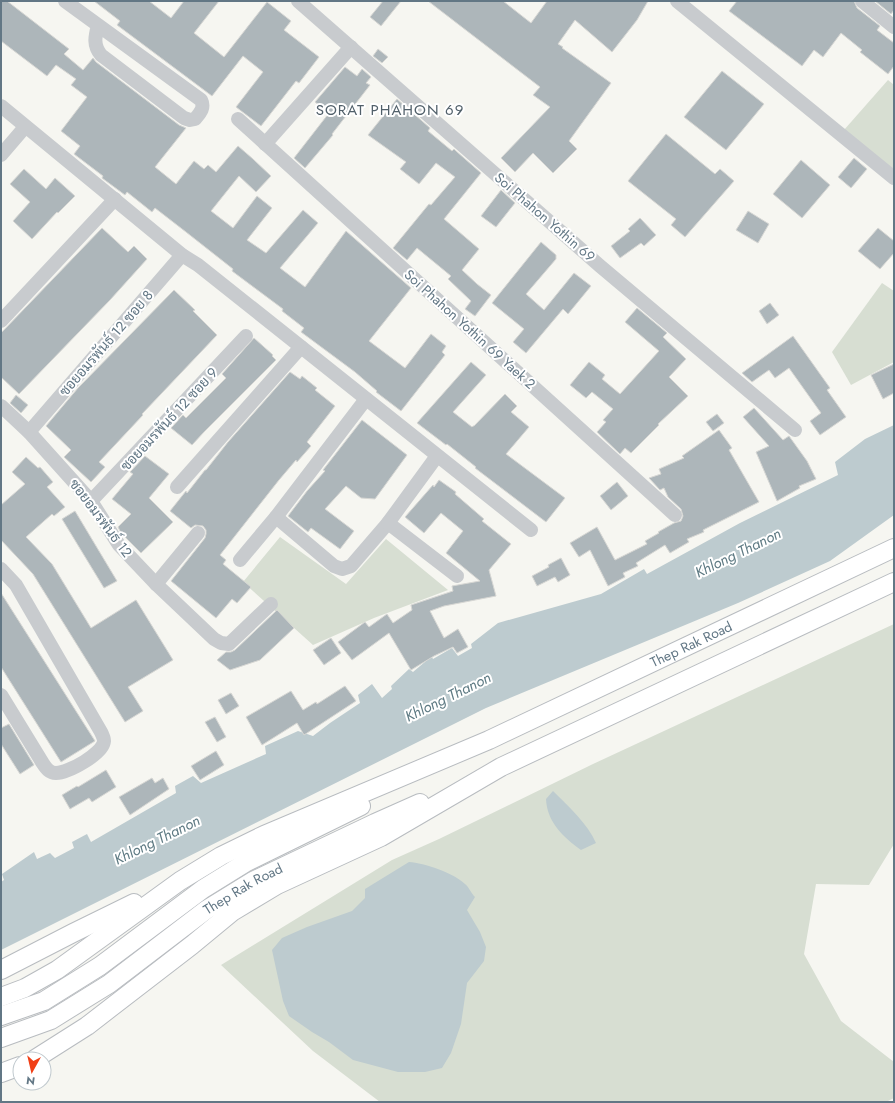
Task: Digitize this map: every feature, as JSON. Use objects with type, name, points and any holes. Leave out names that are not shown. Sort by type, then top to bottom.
[{"type":"main road","name":"Thep Rak Road","points":[[1,1016],[44,1001],[100,966],[203,889],[245,863],[489,740],[894,548]]},
{"type":"main road","name":"Thep Rak Road","points":[[1,1038],[51,1020],[109,984],[206,910],[253,881],[375,823],[501,767],[894,582]]},
{"type":"main road","name":"Thep Rak Road","points":[[1,997],[26,988],[57,970],[180,881],[221,856],[264,835],[489,740]]},
{"type":"main road","name":"Thep Rak Road","points":[[48,1051],[87,1026],[192,945],[232,912],[277,885],[381,837],[501,767]]},
{"type":"main road","points":[[1,970],[73,932],[180,881]]},
{"type":"main road","points":[[1,1067],[12,1065]]},
{"type":"main road","points":[[1,1073],[12,1068]]},
{"type":"street","points":[[65,1],[98,25],[201,100],[203,109],[195,119],[190,120],[184,118],[101,55],[96,48],[95,41],[98,25]]},
{"type":"street","name":"Soi Phahon Yothin 69","points":[[298,1],[600,266],[795,430]]},
{"type":"street","points":[[677,1],[894,178]]},
{"type":"street","points":[[862,1],[894,27]]},
{"type":"street","points":[[265,144],[351,47]]},
{"type":"street","points":[[1,106],[182,255],[198,265],[531,530]]},
{"type":"street","name":"Soi Phahon Yothin 69 Yaek 2","points":[[238,119],[676,515]]},
{"type":"street","points":[[1,155],[25,127]]},
{"type":"street","points":[[1,321],[115,199]]},
{"type":"street","name":"ซอยอมรพันธ์ 12 ซอย 8","points":[[29,432],[182,255]]},
{"type":"street","name":"ซอยอมรพันธ์ 12 ซอย 9","points":[[92,501],[246,336]]},
{"type":"street","points":[[177,487],[301,347]]},
{"type":"street","points":[[240,560],[276,517],[366,399]]},
{"type":"street","name":"ซอยอมรพันธ์ 12","points":[[1,406],[29,432],[92,501],[119,545],[156,584],[214,639],[221,643],[230,644],[271,604]]},
{"type":"street","points":[[276,517],[334,566],[342,569],[351,566],[388,522],[437,456]]},
{"type":"street","points":[[388,522],[457,576]]},
{"type":"street","points":[[156,584],[198,533]]},
{"type":"street","points":[[1,569],[16,585],[101,732],[104,741],[101,749],[79,765],[58,773],[51,772],[42,762],[1,695]]},
{"type":"shaded area","points":[[888,80],[894,85],[894,170],[844,130]]},
{"type":"shaded area","points":[[882,283],[894,291],[894,362],[851,385],[832,352]]},
{"type":"shaded area","points":[[280,537],[346,584],[386,539],[448,590],[374,618],[313,645],[243,582]]},
{"type":"shaded area","points":[[894,624],[894,844],[869,885],[816,884],[804,954],[841,1021],[894,1062],[894,1098],[886,1102],[380,1102],[313,1051],[221,965],[392,860],[439,839],[593,764]]},
{"type":"water","name":"Khlong Thanon","points":[[894,425],[894,515],[830,561],[738,603],[486,708],[1,950],[1,882],[4,880],[2,874],[34,852],[37,859],[50,853],[55,858],[74,848],[72,842],[87,834],[91,842],[176,793],[175,786],[193,776],[201,783],[266,754],[265,746],[298,731],[313,736],[360,703],[358,695],[372,684],[382,698],[392,689],[391,686],[409,669],[413,672],[426,661],[430,653],[433,659],[452,648],[458,656],[472,648],[471,644],[498,623],[601,594],[644,569],[647,574],[740,523],[838,475],[835,462],[865,439]]},
{"type":"water","points":[[553,791],[583,822],[596,843],[581,850],[568,840],[557,828],[549,815],[546,799]]},
{"type":"water","points":[[409,862],[423,864],[438,869],[454,876],[466,885],[475,897],[467,910],[480,932],[486,947],[484,961],[467,983],[461,1024],[451,1053],[442,1068],[425,1072],[398,1072],[353,1060],[329,1042],[289,1016],[283,1001],[272,950],[282,938],[307,927],[352,911],[365,898],[365,889]]},
{"type":"building","points":[[1,1],[7,1],[69,49],[64,54],[83,70],[93,58],[96,62],[179,125],[186,128],[155,167],[176,184],[194,161],[204,169],[208,165],[216,172],[238,146],[253,159],[271,176],[256,192],[239,176],[211,211],[233,228],[257,196],[272,208],[247,240],[266,253],[303,210],[318,223],[280,268],[305,287],[346,231],[411,288],[369,341],[405,368],[431,334],[446,346],[442,352],[445,355],[401,411],[376,392],[377,391],[355,372],[301,332],[304,328],[282,311],[283,309],[232,271],[233,269],[186,232],[155,208],[152,212],[127,192],[125,195],[74,154],[80,146],[61,131],[87,97],[71,85],[76,79],[56,65],[47,76],[1,41]]},
{"type":"building","points":[[94,1],[149,1],[171,18],[184,1],[219,1],[194,33],[224,57],[267,2],[291,21],[284,30],[319,57],[299,83],[296,81],[261,126],[236,107],[263,72],[243,56],[212,96],[117,25],[120,21]]},
{"type":"building","points":[[383,1],[401,1],[381,26],[370,17]]},
{"type":"building","points":[[428,1],[503,1],[531,23],[547,1],[648,1],[637,20],[612,52],[575,20],[558,44],[611,83],[569,141],[577,149],[553,173],[533,153],[515,172],[501,158],[550,107],[533,95],[540,87]]},
{"type":"building","points":[[737,1],[854,1],[857,8],[880,26],[877,30],[894,43],[894,66],[888,74],[860,52],[862,50],[841,33],[823,57],[814,50],[802,66],[729,11]]},
{"type":"building","points":[[875,1],[894,1],[894,10],[891,14]]},
{"type":"building","points":[[378,49],[388,57],[382,63],[373,56]]},
{"type":"building","points":[[345,67],[357,76],[362,69],[371,77],[366,83],[370,85],[332,134],[333,135],[305,168],[294,158],[329,113],[315,102]]},
{"type":"building","points":[[722,71],[764,104],[726,150],[684,117]]},
{"type":"building","points":[[397,99],[430,128],[428,131],[452,151],[454,149],[481,173],[444,219],[479,249],[462,270],[491,295],[475,316],[465,309],[471,301],[448,279],[451,276],[417,248],[407,260],[393,248],[429,204],[431,205],[455,177],[436,163],[419,184],[400,169],[406,162],[368,135]]},
{"type":"building","points":[[666,134],[715,174],[720,169],[734,181],[685,237],[671,225],[676,219],[628,181]]},
{"type":"building","points":[[854,158],[867,169],[851,188],[838,177]]},
{"type":"building","points":[[801,160],[830,185],[802,218],[773,194]]},
{"type":"building","points":[[24,169],[46,189],[55,178],[75,196],[58,213],[57,212],[32,239],[13,221],[30,202],[10,184]]},
{"type":"building","points":[[501,190],[515,203],[496,227],[481,216]]},
{"type":"building","points":[[748,211],[769,224],[758,243],[736,230]]},
{"type":"building","points":[[640,218],[656,235],[644,246],[641,243],[620,258],[611,246],[630,231],[628,229]]},
{"type":"building","points":[[102,228],[128,252],[134,246],[147,259],[110,300],[19,394],[1,377],[1,333]]},
{"type":"building","points":[[878,228],[894,241],[894,253],[880,269],[858,251]]},
{"type":"building","points":[[541,242],[556,255],[556,259],[526,294],[544,310],[574,273],[591,286],[568,314],[563,309],[526,353],[513,342],[524,329],[492,303]]},
{"type":"building","points":[[174,290],[195,310],[193,311],[217,335],[99,462],[105,467],[91,482],[64,457],[71,450],[46,426],[78,388]]},
{"type":"building","points":[[770,303],[779,315],[767,324],[759,311]]},
{"type":"building","points":[[637,308],[667,333],[663,337],[686,359],[669,377],[688,396],[658,424],[659,425],[631,453],[625,448],[620,454],[597,432],[606,422],[603,420],[613,409],[592,392],[586,398],[570,385],[589,362],[605,375],[602,379],[620,394],[659,351],[625,322]]},
{"type":"building","points":[[793,336],[830,388],[827,390],[846,417],[820,435],[810,421],[821,413],[789,368],[775,378],[769,370],[752,382],[742,373]]},
{"type":"building","points":[[254,338],[273,355],[272,356],[276,360],[192,445],[171,428],[183,415],[186,418],[226,378],[222,374]]},
{"type":"building","points":[[471,362],[486,375],[453,412],[472,427],[505,394],[517,406],[511,412],[529,427],[506,454],[565,498],[546,522],[475,468],[476,467],[447,444],[446,445],[417,423]]},
{"type":"building","points":[[894,364],[894,393],[883,399],[871,375]]},
{"type":"building","points":[[290,372],[300,379],[302,376],[317,388],[315,390],[335,406],[307,442],[311,446],[297,462],[296,460],[279,480],[220,555],[226,560],[223,564],[251,587],[237,603],[232,599],[216,618],[171,581],[205,538],[206,530],[203,526],[195,525],[191,528],[170,511]]},
{"type":"building","points":[[16,395],[28,405],[21,413],[10,403]]},
{"type":"building","points":[[754,408],[783,440],[789,436],[807,461],[816,479],[799,486],[800,488],[777,501],[756,452],[769,446],[743,417]]},
{"type":"building","points":[[717,414],[724,423],[713,431],[706,422]]},
{"type":"building","points":[[362,420],[407,455],[375,499],[361,498],[346,486],[325,509],[354,531],[340,549],[311,528],[308,532],[288,516],[307,491],[325,471],[323,470]]},
{"type":"building","points":[[719,430],[732,448],[729,450],[759,502],[703,530],[704,532],[687,539],[689,542],[670,553],[665,545],[636,563],[638,566],[623,573],[625,577],[608,586],[590,550],[579,557],[570,543],[597,527],[615,560],[647,544],[645,541],[659,533],[658,532],[674,523],[681,521],[683,516],[681,509],[668,497],[664,488],[660,490],[649,478],[661,474],[659,469],[684,458],[682,456]]},
{"type":"building","points":[[145,456],[169,474],[149,498],[173,522],[141,553],[121,533],[118,527],[131,514],[112,499],[133,474],[130,472]]},
{"type":"building","points":[[26,457],[38,468],[40,467],[53,482],[47,487],[65,507],[54,516],[52,514],[26,537],[52,564],[91,628],[136,600],[173,660],[128,687],[143,711],[125,722],[33,574],[1,540],[1,505],[25,484],[12,472]]},
{"type":"building","points":[[439,480],[456,492],[455,494],[484,519],[482,521],[511,544],[489,570],[496,596],[444,606],[430,611],[444,638],[458,629],[468,647],[457,653],[453,647],[434,656],[411,670],[389,633],[352,660],[338,642],[365,622],[369,627],[387,614],[393,623],[412,610],[411,605],[453,591],[452,586],[480,581],[446,553],[463,531],[441,513],[424,533],[405,517]]},
{"type":"building","points":[[617,482],[628,496],[611,510],[600,496]]},
{"type":"building","points":[[75,511],[117,581],[104,588],[62,519]]},
{"type":"building","points":[[561,558],[570,575],[558,582],[555,577],[537,586],[532,576],[549,567],[548,565]]},
{"type":"building","points":[[1,593],[95,741],[61,762],[1,667]]},
{"type":"building","points":[[277,610],[294,628],[260,660],[230,670],[217,660],[226,652],[235,650]]},
{"type":"building","points":[[331,638],[341,653],[324,665],[313,650]]},
{"type":"building","points":[[345,686],[356,701],[304,735],[297,723],[262,745],[246,717],[291,691],[303,710],[316,702],[317,704]]},
{"type":"building","points":[[231,693],[239,706],[226,714],[218,700]]},
{"type":"building","points":[[215,717],[226,737],[217,742],[205,722]]},
{"type":"building","points":[[9,724],[34,765],[20,774],[1,744],[1,728]]},
{"type":"building","points":[[216,751],[224,765],[200,780],[191,766]]},
{"type":"building","points":[[106,770],[116,787],[92,802],[89,798],[70,809],[62,795]]},
{"type":"building","points":[[152,778],[155,783],[163,778],[169,789],[130,815],[119,797]]},
{"type":"district","name":"SORAT PHAHON 69","points":[[390,110]]}]
